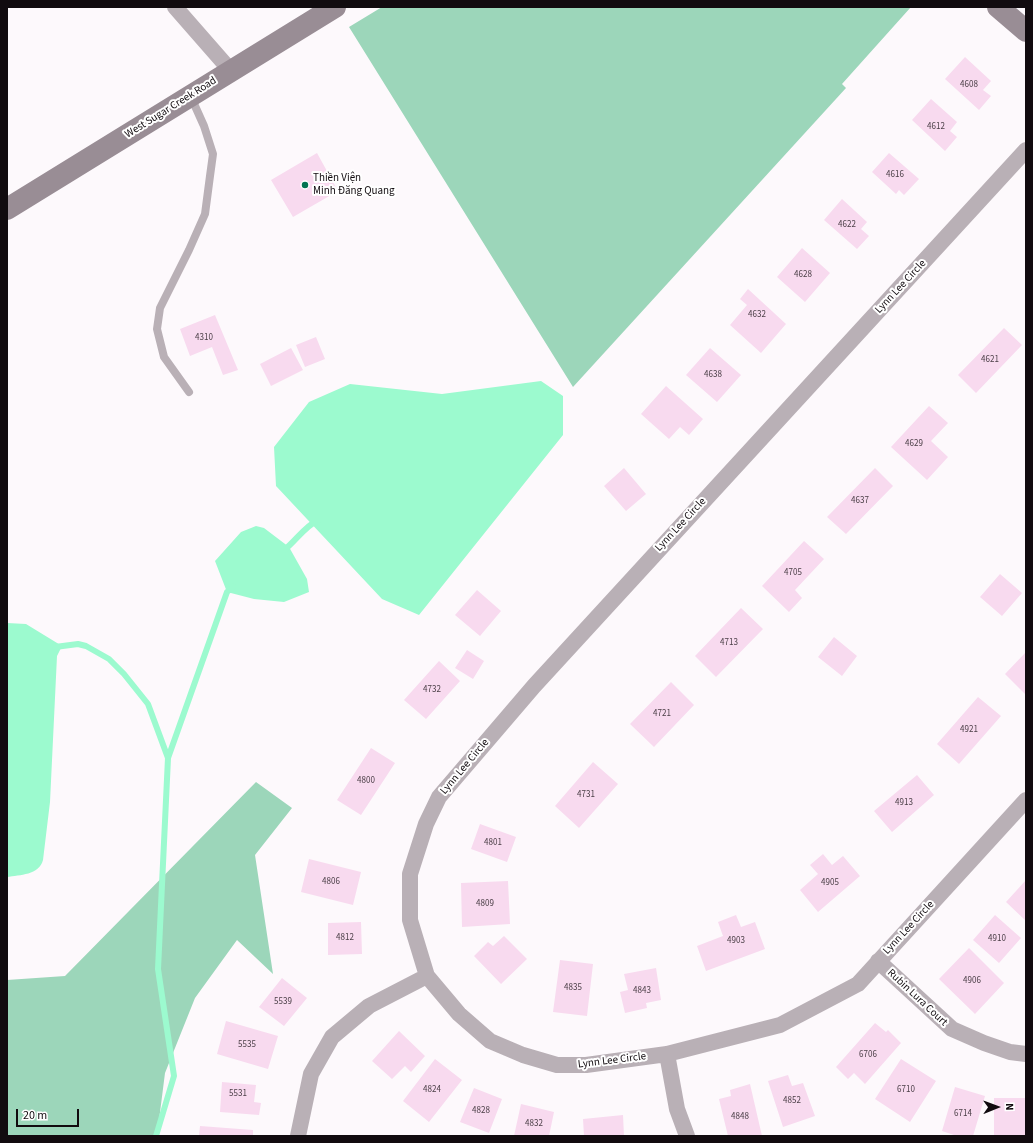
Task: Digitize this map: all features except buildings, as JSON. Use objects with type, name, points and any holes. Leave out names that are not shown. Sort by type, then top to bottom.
[{"type":"main road","name":"West Sugar Creek Road","points":[[7,209],[335,7]]},
{"type":"main road","points":[[998,7],[1026,31]]},
{"type":"street","points":[[175,7],[231,71]]},
{"type":"street","name":"Lynn Lee Circle","points":[[1026,150],[534,686],[440,797],[426,824],[410,874],[410,920],[427,976],[459,1014],[490,1041],[523,1056],[557,1065],[586,1065],[667,1054],[780,1025],[858,984],[1026,800]]},
{"type":"street","name":"Rubin Lura Court","points":[[878,962],[952,1029],[997,1048],[1010,1052],[1026,1054]]},
{"type":"street","points":[[298,1136],[311,1074],[332,1037],[370,1006],[427,976]]},
{"type":"street","points":[[667,1054],[677,1109],[687,1136]]},
{"type":"lane","points":[[189,392],[164,356],[157,329],[160,308],[205,214],[213,154],[204,126],[191,96]]},
{"type":"shaded area","points":[[382,7],[911,7],[842,84],[846,88],[573,387],[349,27]]},
{"type":"shaded area","points":[[541,381],[563,396],[563,435],[419,615],[382,599],[276,486],[274,447],[309,402],[350,384],[442,394]]},
{"type":"shaded area","points":[[256,526],[264,528],[289,547],[307,579],[309,592],[284,602],[254,599],[227,592],[215,561],[241,532]]},
{"type":"shaded area","points":[[7,623],[26,624],[62,646],[57,656],[50,802],[43,860],[38,869],[23,875],[7,877]]},
{"type":"shaded area","points":[[256,782],[292,808],[255,855],[273,974],[237,940],[195,998],[165,1073],[157,1136],[7,1136],[7,980],[65,976]]},
{"type":"waterway","points":[[283,551],[308,527],[318,520]]},
{"type":"waterway","points":[[156,1136],[174,1076],[158,969],[168,758],[227,592],[233,587]]},
{"type":"waterway","points":[[55,647],[78,644],[86,646],[109,659],[124,674],[148,704],[168,758]]},
{"type":"place","name":"Thiền Viện Minh Đăng Quang","points":[[305,185]]}]
